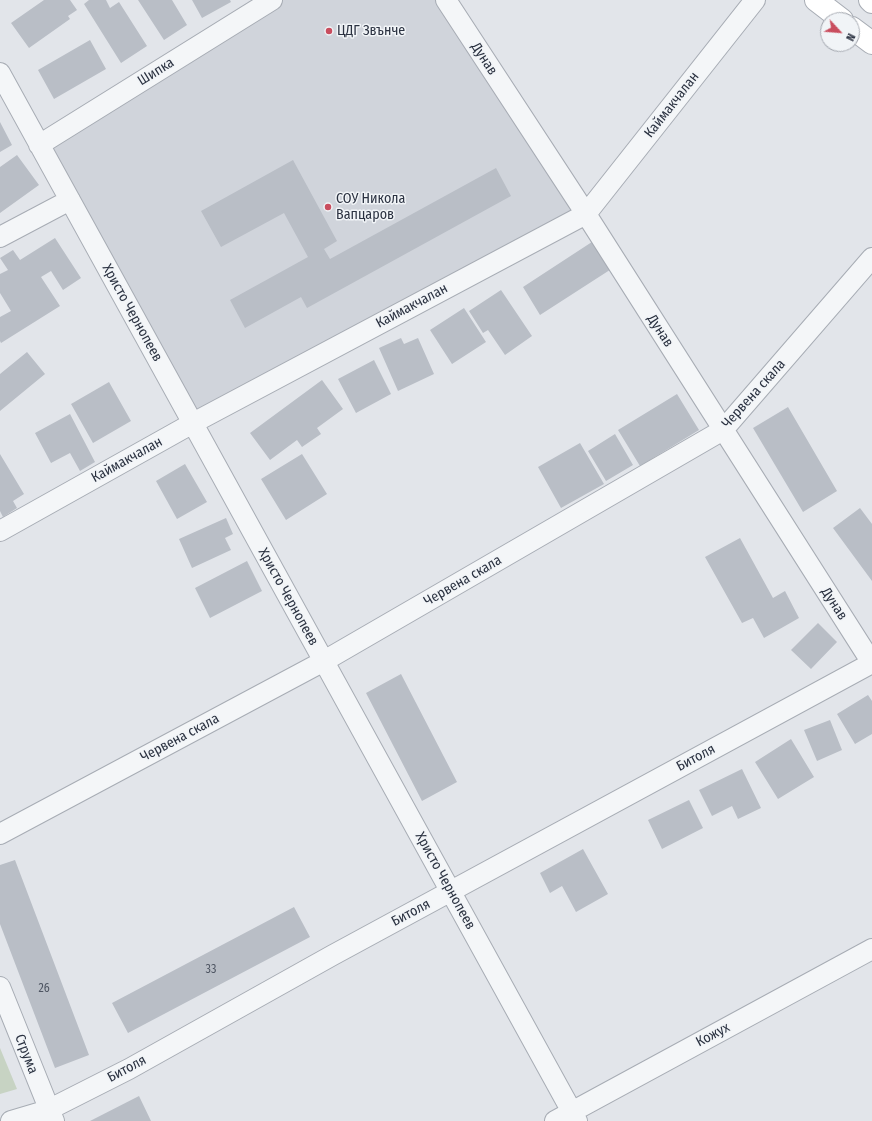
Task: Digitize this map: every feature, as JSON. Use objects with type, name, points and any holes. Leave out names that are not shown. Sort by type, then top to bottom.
[{"type":"main road","points":[[816,0],[832,12]]},
{"type":"main road","points":[[860,34],[872,43]]},
{"type":"street","name":"Шипка","points":[[40,145],[272,0]]},
{"type":"street","name":"Дунав","points":[[446,0],[586,214],[872,663]]},
{"type":"street","name":"Каймакчалан","points":[[0,531],[193,423],[586,214],[755,0]]},
{"type":"street","name":"Христо Чернопеев","points":[[0,73],[574,1116]]},
{"type":"street","points":[[0,237],[70,200]]},
{"type":"street","name":"Червена скала","points":[[0,834],[324,661],[723,430],[872,258]]},
{"type":"street","name":"Битоля","points":[[11,1121],[51,1116],[129,1069],[333,955],[872,663]]},
{"type":"street","name":"Кожух","points":[[554,1121],[574,1116],[872,949]]},
{"type":"street","name":"Струма","points":[[0,987],[51,1116]]},
{"type":"shaded area","name":"СОУ Никола Вапцаров","points":[[272,0],[446,0],[586,214],[193,423],[39,145]]},
{"type":"green space","points":[[0,1048],[17,1089],[0,1094]]},
{"type":"building","points":[[44,0],[70,0],[77,10],[68,16],[70,19],[29,48],[11,23]]},
{"type":"building","points":[[89,0],[106,0],[110,8],[119,2],[147,46],[121,63],[84,4]]},
{"type":"building","points":[[138,0],[172,0],[187,25],[164,40]]},
{"type":"building","points":[[192,0],[230,0],[231,2],[202,18]]},
{"type":"building","points":[[90,40],[106,69],[54,99],[38,70]]},
{"type":"building","points":[[0,122],[12,145],[0,152]]},
{"type":"building","points":[[17,155],[39,185],[0,213],[0,167]]},
{"type":"building","points":[[293,160],[337,241],[324,249],[330,259],[496,168],[511,196],[307,308],[301,297],[245,328],[230,300],[308,257],[284,213],[221,247],[201,211]]},
{"type":"building","points":[[55,238],[81,278],[63,290],[51,271],[41,277],[60,306],[1,343],[0,317],[11,311],[0,293],[0,274],[8,270],[0,258],[13,250],[20,260]]},
{"type":"building","points":[[598,238],[616,266],[540,315],[523,287]]},
{"type":"building","points":[[501,290],[532,336],[505,355],[488,330],[483,333],[469,311]]},
{"type":"building","points":[[464,308],[486,342],[452,364],[430,330]]},
{"type":"building","points":[[401,338],[404,344],[418,338],[434,374],[398,391],[379,348]]},
{"type":"building","points":[[27,352],[45,374],[0,411],[0,374]]},
{"type":"building","points":[[374,360],[391,394],[356,413],[338,379]]},
{"type":"building","points":[[322,380],[343,409],[317,428],[321,434],[302,447],[297,440],[270,460],[250,433]]},
{"type":"building","points":[[109,382],[131,421],[93,443],[71,404]]},
{"type":"building","points":[[677,394],[699,430],[640,466],[618,430]]},
{"type":"building","points":[[788,407],[837,491],[803,512],[753,428]]},
{"type":"building","points":[[70,414],[95,462],[80,471],[70,453],[51,463],[35,433]]},
{"type":"building","points":[[615,434],[633,465],[606,481],[588,451]]},
{"type":"building","points":[[580,443],[604,484],[561,508],[538,467]]},
{"type":"building","points":[[0,454],[24,494],[13,501],[17,508],[3,517],[0,511]]},
{"type":"building","points":[[302,454],[327,494],[286,520],[261,479]]},
{"type":"building","points":[[185,464],[207,502],[177,519],[156,481]]},
{"type":"building","points":[[860,508],[872,524],[872,581],[833,528]]},
{"type":"building","points":[[226,518],[233,534],[225,538],[231,550],[192,568],[179,539]]},
{"type":"building","points":[[740,538],[773,598],[785,591],[799,618],[764,638],[753,618],[742,623],[705,557]]},
{"type":"building","points":[[247,561],[262,591],[210,618],[195,588]]},
{"type":"building","points":[[818,623],[837,642],[811,669],[791,650]]},
{"type":"building","points":[[401,674],[457,782],[422,801],[366,693]]},
{"type":"building","points":[[868,695],[872,701],[872,734],[855,744],[837,714]]},
{"type":"building","points":[[830,720],[842,750],[817,761],[804,730]]},
{"type":"building","points":[[791,739],[814,777],[778,799],[755,762]]},
{"type":"building","points":[[742,769],[761,808],[738,819],[732,806],[712,816],[699,790]]},
{"type":"building","points":[[689,800],[703,828],[662,849],[648,820]]},
{"type":"building","points":[[583,849],[608,894],[576,912],[562,886],[550,893],[540,873]]},
{"type":"building","points":[[15,860],[89,1055],[55,1068],[0,924],[0,865]]},
{"type":"building","points":[[294,907],[310,937],[128,1033],[112,1003]]},
{"type":"building","points":[[139,1096],[151,1121],[90,1121]]},
{"type":"place","name":"ЦДГ Звънче","points":[[329,31]]},
{"type":"place","name":"СОУ Никола Вапцаров","points":[[328,207]]}]
